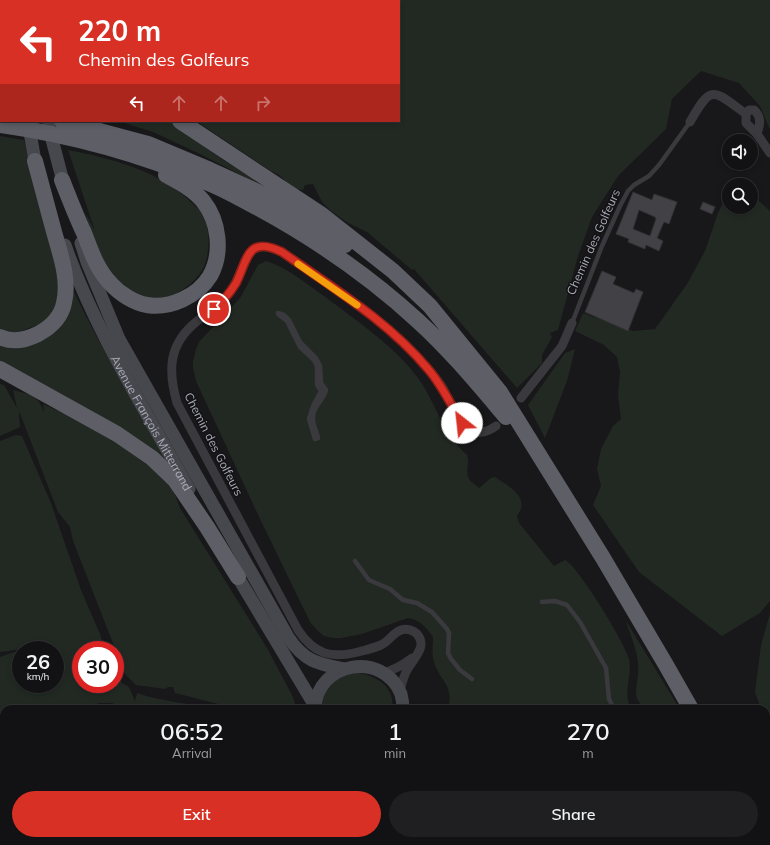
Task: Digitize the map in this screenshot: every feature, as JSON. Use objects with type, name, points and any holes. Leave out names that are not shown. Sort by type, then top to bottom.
[{"type":"highway","points":[[182,122],[322,215],[393,271],[430,306],[500,392],[603,558],[691,705]]},
{"type":"highway","points":[[16,124],[64,128],[148,144],[210,170],[269,198],[301,216],[346,246],[388,278],[426,311],[462,347]]},
{"type":"highway","points":[[62,180],[90,250],[102,274],[111,285],[122,294],[147,305],[162,305],[176,302],[190,296],[202,286],[210,276],[218,248],[214,222],[203,202],[184,185],[150,165],[87,141],[64,128]]},
{"type":"highway","points":[[87,141],[142,157],[207,182],[290,225],[338,256],[418,321],[454,358],[539,456]]},
{"type":"highway","points":[[0,337],[4,339],[20,340],[32,337],[54,324],[64,303],[66,286],[62,262],[35,161]]},
{"type":"highway","points":[[0,369],[118,434],[152,458],[175,480],[207,527],[238,577]]},
{"type":"main road","name":"Avenue François Mitterrand","points":[[49,122],[62,180],[87,262],[119,339],[288,637],[308,659],[320,665],[344,669]]},
{"type":"main road","name":"Avenue François Mitterrand","points":[[16,124],[35,161],[74,273],[109,347],[238,577],[313,705]]},
{"type":"main road","points":[[316,705],[319,691],[329,678],[344,669],[361,666],[382,673],[392,681],[400,692],[402,705]]},
{"type":"street","name":"Chemin des Golfeurs","points":[[690,122],[702,101],[713,94],[719,94],[746,114],[749,110],[754,110],[758,114],[760,125],[757,134],[770,153]]},
{"type":"street","name":"Chemin des Golfeurs","points":[[400,692],[406,672],[420,650],[421,644],[419,637],[415,632],[409,629],[402,630],[380,646],[347,655],[323,653],[312,647],[304,640],[177,403],[172,384],[171,369],[174,355],[179,342],[186,331],[214,309],[230,293],[240,275],[247,256],[252,250],[265,246],[282,252],[346,296],[395,335],[429,369],[441,385],[462,423],[468,429],[476,432],[484,432],[496,426]]},
{"type":"street","name":"Chemin des Golfeurs","points":[[521,398],[562,346],[572,323]]},
{"type":"street","points":[[382,673],[400,666],[415,656]]},
{"type":"lane","name":"Chemin des Golfeurs","points":[[572,323],[602,246],[628,191],[634,185],[649,176],[659,165],[690,122]]},
{"type":"lane","points":[[278,313],[284,315],[289,320],[300,342],[313,355],[320,366],[321,383],[326,390],[324,396],[318,402],[313,417],[318,437],[315,439],[309,419],[313,406],[321,391],[317,385],[316,364],[300,347],[287,321],[278,313]]},
{"type":"lane","points":[[355,561],[369,580],[390,589],[403,600],[417,603],[432,612],[447,628],[449,633],[448,653],[451,660],[460,670],[472,679]]},
{"type":"lane","points":[[542,602],[555,601],[567,605],[580,622],[606,668],[609,699],[612,705]]},
{"type":"shaded area","points":[[400,0],[770,0],[770,130],[760,106],[739,83],[701,71],[672,99],[666,129],[618,176],[592,217],[578,256],[558,330],[550,333],[552,337],[542,355],[542,363],[517,388],[414,269],[412,270],[367,232],[348,223],[331,211],[322,202],[313,184],[305,185],[303,190],[294,189],[279,175],[198,122],[400,122]]},
{"type":"shaded area","points":[[121,122],[171,122],[223,160],[280,195],[198,153],[153,132]]},
{"type":"shaded area","points":[[0,136],[24,140],[59,276],[58,298],[52,314],[40,324],[17,333],[0,329]]},
{"type":"shaded area","points":[[68,150],[101,157],[150,174],[179,192],[201,211],[207,225],[208,252],[202,271],[189,285],[181,291],[164,299],[147,300],[129,291],[113,276],[98,255],[85,212],[95,231]]},
{"type":"shaded area","points":[[758,200],[770,211],[770,601],[760,613],[722,636],[639,572],[593,505],[601,486],[597,469],[601,449],[613,426],[621,419],[618,396],[620,372],[617,357],[604,345],[575,331],[583,313],[633,331],[655,329],[687,284],[705,251],[722,204],[722,214],[758,214]]},
{"type":"shaded area","points":[[266,261],[281,267],[296,276],[387,345],[399,356],[418,378],[451,437],[467,455],[467,473],[469,479],[479,488],[491,478],[495,477],[516,493],[520,498],[521,503],[521,509],[517,516],[519,523],[554,566],[565,560],[571,565],[590,590],[626,650],[630,665],[627,698],[630,705],[448,705],[448,690],[433,658],[433,637],[420,623],[408,618],[362,634],[333,638],[324,636],[310,622],[196,381],[193,368],[193,361],[199,342],[240,298],[258,265]]},
{"type":"shaded area","points":[[73,290],[109,360],[176,473],[0,361],[0,345],[39,341]]},
{"type":"shaded area","points":[[575,349],[567,381],[545,438],[528,405],[565,353]]},
{"type":"shaded area","points":[[0,384],[4,385],[17,408],[13,390],[33,396],[39,402],[44,413],[43,404],[99,429],[155,469],[172,487],[180,508],[267,648],[292,695],[296,705],[222,705],[175,693],[173,687],[168,687],[165,689],[136,685],[125,674],[124,641],[112,641],[73,541],[70,527],[58,512],[19,411],[20,427],[0,436]]},
{"type":"shaded area","points":[[16,435],[22,436],[51,503],[81,590],[102,641],[72,641],[72,693],[124,693],[124,684],[129,687],[135,701],[137,693],[191,705],[114,705],[113,703],[98,703],[97,705],[0,705],[0,657],[12,653],[12,693],[64,693],[64,641],[12,641],[12,650],[0,652],[0,441]]},
{"type":"shaded area","points":[[770,613],[770,705],[760,705],[755,692],[761,645]]},
{"type":"shaded area","points":[[626,621],[677,705],[640,704],[637,698],[636,690],[638,670],[635,647]]},
{"type":"shaded area","points":[[358,673],[380,681],[388,688],[392,699],[392,705],[322,705],[325,694],[332,683],[343,676]]},
{"type":"building","points":[[633,192],[652,200],[654,194],[677,202],[669,224],[664,222],[657,238],[663,241],[659,251],[646,245],[645,249],[628,242],[629,239],[616,234]],"holes":[[[639,210],[655,217],[656,219],[650,236],[633,229]]]},
{"type":"building","points":[[703,202],[715,207],[712,214],[700,209]]},
{"type":"building","points":[[602,271],[616,277],[613,284],[634,293],[636,289],[643,292],[628,331],[585,312]]},
{"type":"slow traffic","points":[[298,264],[357,305]]},
{"type":"route","points":[[214,309],[230,293],[240,275],[247,256],[252,250],[265,246],[282,252],[346,296],[395,335],[414,353],[441,385],[462,423]]}]
